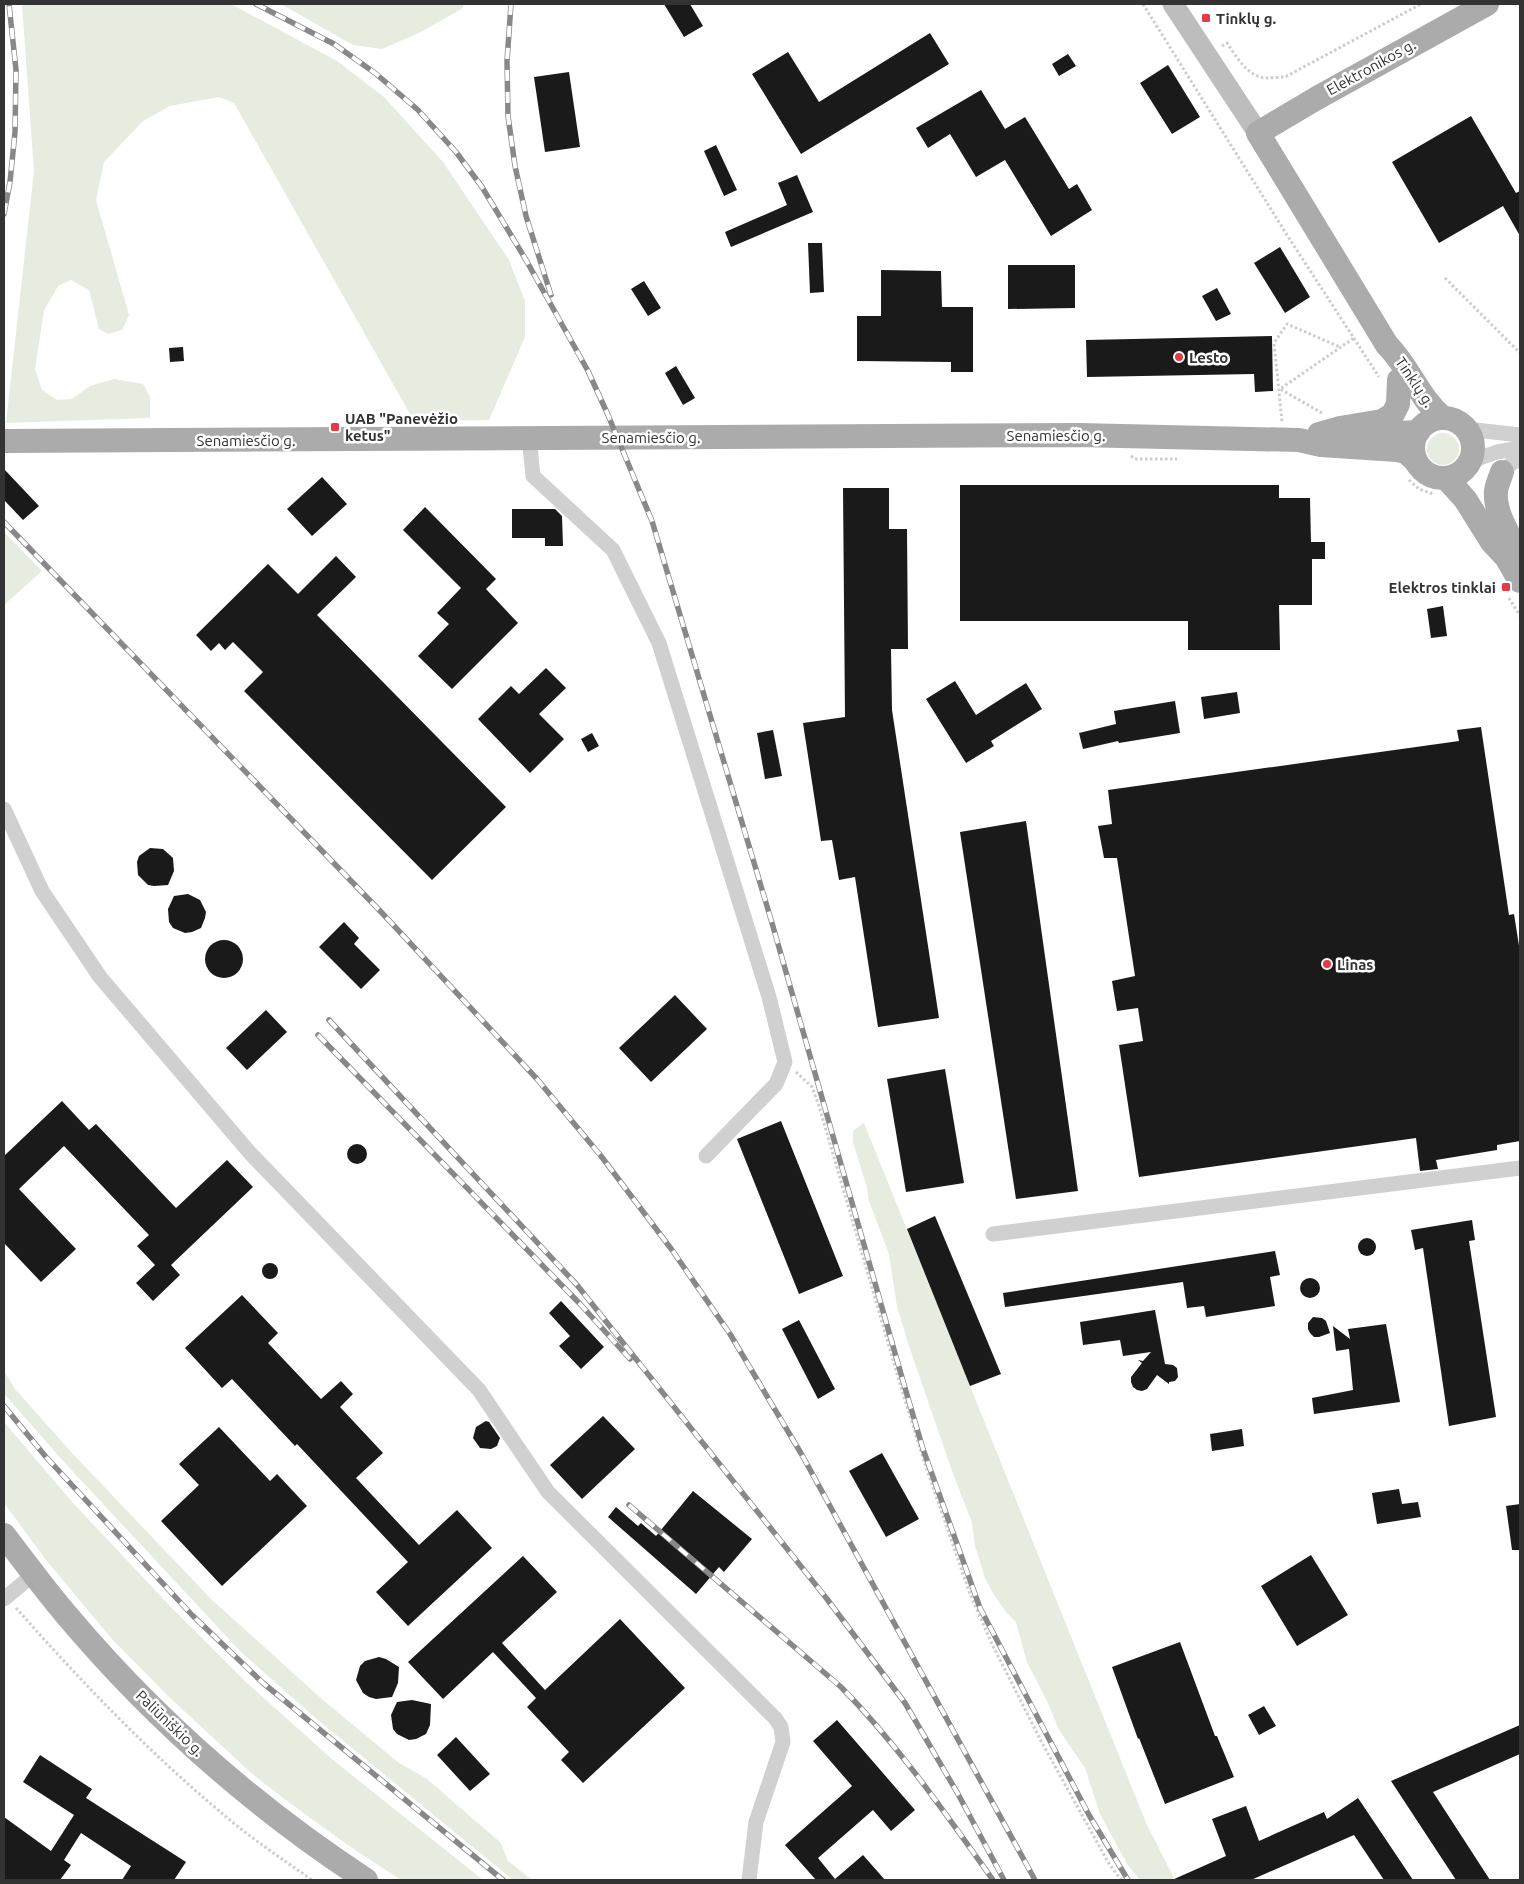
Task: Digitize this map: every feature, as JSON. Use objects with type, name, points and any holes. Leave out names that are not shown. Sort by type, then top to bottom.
[{"type":"main road","name":"Tinklų g.","points":[[1173,4],[1258,133],[1388,345],[1400,358],[1432,409],[1443,418]]},
{"type":"main road","name":"Elektronikos g.","points":[[1258,133],[1325,93],[1487,4]]},
{"type":"main road","name":"Tinklų g.","points":[[1388,345],[1392,362],[1391,382],[1398,404],[1392,414]]},
{"type":"main road","name":"Tinklų g.","points":[[1391,382],[1420,430]]},
{"type":"main road","name":"Senamiesčio g.","points":[[4,440],[1079,435],[1314,430],[1382,421],[1392,414]]},
{"type":"main road","points":[[1443,418],[1452,419],[1467,429],[1473,444],[1470,463],[1478,492],[1500,537],[1513,557]]},
{"type":"main road","name":"Senamiesčio g.","points":[[1314,430],[1365,435],[1420,430],[1427,423],[1443,418]]},
{"type":"main road","name":"Senamiesčio g.","points":[[1314,430],[1321,445],[1406,452],[1411,468],[1421,468],[1442,487]]},
{"type":"main road","points":[[1411,468],[1413,446],[1420,430]]},
{"type":"main road","points":[[1470,463],[1442,487],[1465,499],[1492,542],[1513,557]]},
{"type":"main road","points":[[1511,465],[1496,489],[1496,501],[1513,557],[1513,586]]},
{"type":"main road","name":"Paliūniškio g.","points":[[4,1534],[63,1612],[100,1653],[199,1752],[274,1816],[366,1880]]},
{"type":"street","points":[[1467,429],[1520,435]]},
{"type":"street","points":[[529,438],[533,476],[613,550],[659,643],[769,997],[786,1062],[776,1084],[706,1156]]},
{"type":"street","points":[[1470,463],[1496,452],[1520,448]]},
{"type":"street","points":[[4,809],[42,891],[94,970],[250,1153],[479,1390],[548,1492],[774,1718],[780,1727],[783,1742],[756,1822],[749,1880]]},
{"type":"street","points":[[993,1234],[1520,1168]]},
{"type":"street","points":[[5,1598],[34,1574]]},
{"type":"path","points":[[1143,4],[1182,69],[1354,338],[1391,382]]},
{"type":"path","points":[[1182,69],[1227,42],[1247,69],[1263,78],[1285,77],[1421,4]]},
{"type":"path","points":[[1445,278],[1520,353]]},
{"type":"path","points":[[1281,421],[1280,389],[1274,343],[1287,324],[1340,347]]},
{"type":"path","points":[[1280,389],[1354,338]]},
{"type":"path","points":[[1280,389],[1314,430]]},
{"type":"path","points":[[1411,468],[1419,489],[1430,494],[1442,487]]},
{"type":"path","points":[[1513,586],[1520,616]]},
{"type":"path","points":[[786,1062],[812,1087],[819,1106],[902,1393],[970,1594],[991,1642],[1041,1741],[1108,1862],[1122,1880]]},
{"type":"path","points":[[5,1598],[138,1739],[241,1829],[312,1880]]},
{"type":"shaded area","points":[[22,4],[231,4],[337,61],[384,97],[443,162],[509,260],[525,301],[525,337],[489,420],[414,421],[234,103],[219,97],[170,106],[143,121],[104,162],[96,200],[129,315],[122,330],[108,334],[99,329],[89,290],[71,280],[59,285],[44,310],[35,369],[42,390],[57,400],[72,399],[90,386],[114,379],[143,384],[150,397],[150,418],[6,423],[34,171]]},
{"type":"shaded area","points":[[281,4],[463,4],[463,8],[421,32],[382,49],[353,45]]},
{"type":"shaded area","points":[[1443,433],[1449,434],[1454,438],[1458,443],[1458,455],[1454,460],[1449,464],[1443,465],[1437,464],[1432,460],[1428,455],[1427,449],[1428,443],[1432,438],[1437,434]]},
{"type":"shaded area","points":[[4,532],[42,571],[4,605]]},
{"type":"shaded area","points":[[864,1123],[1147,1825],[1175,1880],[1140,1880],[1127,1864],[1100,1814],[1085,1768],[1059,1730],[1027,1662],[1016,1622],[994,1595],[985,1578],[975,1546],[972,1523],[951,1468],[897,1307],[889,1254],[869,1201],[853,1142],[853,1131]]},
{"type":"shaded area","points":[[4,1371],[15,1389],[72,1453],[211,1599],[323,1700],[399,1763],[427,1779],[501,1843],[508,1861],[532,1880],[513,1880],[319,1721],[240,1651],[64,1462],[4,1394]]},
{"type":"shaded area","points":[[4,1422],[73,1503],[170,1606],[247,1683],[333,1760],[483,1880],[401,1880],[349,1846],[250,1772],[168,1696],[112,1639],[46,1560],[4,1503]]},
{"type":"building","points":[[664,4],[690,4],[703,26],[684,37]]},
{"type":"building","points":[[930,33],[949,64],[801,154],[752,74],[788,52],[819,102]]},
{"type":"building","points":[[1068,54],[1076,66],[1059,76],[1052,64]]},
{"type":"building","points":[[1168,65],[1200,117],[1172,134],[1140,83]]},
{"type":"building","points":[[569,72],[580,147],[545,152],[534,77]]},
{"type":"building","points":[[981,90],[1005,129],[1025,117],[1069,189],[1077,184],[1092,210],[1051,236],[1005,160],[976,177],[950,134],[928,148],[916,128]]},
{"type":"building","points":[[1471,116],[1516,193],[1520,191],[1520,236],[1503,206],[1439,243],[1392,162]]},
{"type":"building","points":[[716,145],[737,190],[724,196],[704,151]]},
{"type":"building","points":[[797,175],[813,212],[731,247],[725,232],[787,205],[778,183]]},
{"type":"building","points":[[808,243],[822,243],[824,292],[810,293]]},
{"type":"building","points":[[1280,247],[1310,297],[1285,313],[1254,263]]},
{"type":"building","points":[[1008,265],[1075,265],[1075,308],[1008,309]]},
{"type":"building","points":[[881,270],[941,271],[942,307],[973,307],[973,372],[951,372],[951,362],[857,361],[857,316],[881,316]]},
{"type":"building","points":[[644,281],[661,308],[648,316],[631,289]]},
{"type":"building","points":[[1217,288],[1231,314],[1216,321],[1202,296]]},
{"type":"building","name":"Lesto","points":[[1272,336],[1273,391],[1255,392],[1254,374],[1087,377],[1086,340]]},
{"type":"building","points":[[183,347],[184,361],[170,362],[169,348]]},
{"type":"building","points":[[676,366],[695,398],[683,405],[665,373]]},
{"type":"building","points":[[4,469],[39,506],[23,520],[4,500]]},
{"type":"building","points":[[322,477],[347,504],[312,536],[287,509]]},
{"type":"building","points":[[960,485],[1279,485],[1279,498],[1310,498],[1311,542],[1325,542],[1325,559],[1312,559],[1312,605],[1279,605],[1280,650],[1188,650],[1188,621],[960,621]]},
{"type":"building","points":[[843,488],[889,488],[889,529],[907,529],[908,649],[891,649],[892,710],[939,1018],[878,1027],[855,877],[839,880],[832,840],[821,841],[803,723],[845,717]]},
{"type":"building","points":[[425,507],[496,579],[486,589],[518,623],[452,689],[418,656],[449,624],[437,613],[461,588],[403,530]]},
{"type":"building","points":[[512,509],[555,509],[562,516],[563,546],[545,546],[545,538],[512,538]]},
{"type":"building","points":[[336,556],[356,577],[317,615],[506,807],[432,880],[244,691],[263,672],[233,642],[225,650],[219,643],[211,651],[196,635],[268,564],[298,594]]},
{"type":"building","points":[[1443,606],[1447,636],[1431,638],[1427,609]]},
{"type":"building","points":[[546,668],[566,688],[539,714],[564,739],[530,773],[478,719],[511,686],[519,694]]},
{"type":"building","points":[[955,681],[976,715],[1026,683],[1042,709],[991,741],[994,746],[966,763],[926,699]]},
{"type":"building","points":[[1237,692],[1240,713],[1204,719],[1201,697]]},
{"type":"building","points":[[1175,701],[1180,733],[1119,743],[1118,741],[1083,749],[1079,733],[1116,724],[1114,711]]},
{"type":"building","name":"Linas","points":[[1481,727],[1509,915],[1514,914],[1520,952],[1520,1141],[1497,1145],[1497,1150],[1436,1160],[1438,1169],[1420,1171],[1416,1138],[1139,1177],[1119,1045],[1143,1041],[1138,1008],[1117,1011],[1112,981],[1135,976],[1117,858],[1104,858],[1098,826],[1112,824],[1108,790],[1459,741],[1457,730]]},
{"type":"building","points":[[773,730],[782,776],[765,779],[757,733]]},
{"type":"building","points":[[592,733],[599,746],[588,752],[581,739]]},
{"type":"building","points":[[1026,821],[1078,1191],[1016,1199],[960,832]]},
{"type":"building","points":[[150,848],[163,849],[173,858],[174,871],[168,885],[148,885],[138,875],[137,862],[139,856]]},
{"type":"building","points":[[188,894],[200,900],[206,912],[201,928],[185,933],[173,928],[169,922],[168,909],[174,896]]},
{"type":"building","points":[[344,922],[359,938],[354,944],[380,970],[361,989],[319,947]]},
{"type":"building","points":[[224,940],[238,945],[243,959],[238,973],[224,978],[210,973],[205,959],[210,945]]},
{"type":"building","points":[[675,995],[707,1029],[651,1082],[619,1048]]},
{"type":"building","points":[[266,1010],[287,1032],[247,1070],[226,1048]]},
{"type":"building","points":[[945,1069],[964,1183],[906,1192],[887,1079]]},
{"type":"building","points":[[62,1101],[89,1130],[96,1124],[176,1208],[227,1160],[253,1187],[171,1265],[180,1275],[153,1301],[136,1283],[155,1265],[137,1246],[149,1235],[64,1146],[19,1189],[76,1249],[41,1282],[4,1243],[4,1156]]},
{"type":"building","points":[[781,1121],[843,1276],[799,1294],[737,1139]]},
{"type":"building","points":[[357,1144],[364,1147],[367,1154],[364,1161],[357,1164],[350,1161],[347,1154],[350,1147]]},
{"type":"building","points":[[935,1216],[1001,1374],[970,1386],[907,1229]]},
{"type":"building","points":[[1472,1220],[1475,1240],[1469,1241],[1496,1417],[1449,1426],[1423,1248],[1415,1250],[1411,1230]]},
{"type":"building","points":[[1363,1238],[1371,1238],[1376,1243],[1374,1254],[1363,1256],[1358,1251],[1358,1243]]},
{"type":"building","points":[[1275,1251],[1280,1275],[1270,1277],[1275,1306],[1206,1317],[1204,1306],[1187,1308],[1183,1282],[1005,1307],[1003,1293]]},
{"type":"building","points":[[270,1263],[276,1265],[278,1271],[276,1277],[270,1279],[264,1277],[262,1271],[264,1265]]},
{"type":"building","points":[[1310,1278],[1317,1281],[1320,1288],[1317,1295],[1310,1298],[1303,1295],[1300,1288],[1303,1281]]},
{"type":"building","points":[[242,1295],[278,1333],[268,1343],[321,1399],[341,1381],[353,1394],[340,1407],[383,1453],[356,1478],[419,1545],[457,1510],[492,1548],[408,1626],[376,1592],[408,1562],[297,1444],[295,1446],[232,1379],[222,1388],[185,1348]]},
{"type":"building","points":[[561,1301],[604,1347],[581,1369],[559,1346],[570,1336],[549,1313]]},
{"type":"building","points":[[1155,1310],[1165,1364],[1173,1365],[1177,1368],[1178,1377],[1175,1381],[1169,1382],[1169,1384],[1157,1375],[1147,1389],[1142,1391],[1133,1387],[1131,1377],[1142,1363],[1138,1360],[1143,1361],[1151,1352],[1123,1356],[1120,1340],[1083,1345],[1080,1322]]},
{"type":"building","points":[[1313,1317],[1322,1318],[1326,1321],[1330,1333],[1314,1337],[1308,1329],[1308,1323]]},
{"type":"building","points":[[799,1320],[835,1389],[818,1399],[782,1329]]},
{"type":"building","points":[[1386,1324],[1400,1402],[1314,1414],[1312,1398],[1353,1390],[1349,1349],[1336,1351],[1333,1326],[1350,1339],[1348,1329]]},
{"type":"building","points":[[603,1416],[635,1449],[582,1499],[550,1465]]},
{"type":"building","points":[[486,1421],[489,1422],[500,1438],[497,1446],[491,1449],[480,1448],[473,1438],[476,1427]]},
{"type":"building","points":[[219,1427],[270,1481],[277,1474],[307,1506],[222,1586],[161,1521],[199,1485],[179,1464]]},
{"type":"building","points":[[1242,1429],[1244,1446],[1212,1451],[1210,1434]]},
{"type":"building","points":[[882,1453],[919,1519],[886,1537],[849,1471]]},
{"type":"building","points":[[1399,1489],[1402,1504],[1418,1502],[1421,1517],[1377,1524],[1372,1493]]},
{"type":"building","points":[[693,1491],[752,1539],[724,1572],[719,1567],[696,1594],[608,1517],[616,1507],[638,1526],[641,1523],[656,1536]]},
{"type":"building","points":[[1520,1504],[1520,1550],[1512,1550],[1506,1506]]},
{"type":"building","points":[[1311,1555],[1348,1615],[1297,1646],[1261,1586]]},
{"type":"building","points":[[523,1556],[557,1592],[502,1643],[545,1690],[620,1619],[685,1688],[583,1783],[561,1760],[569,1752],[527,1707],[536,1698],[493,1652],[443,1699],[408,1662]]},
{"type":"building","points":[[1180,1642],[1215,1736],[1217,1736],[1234,1777],[1165,1804],[1138,1739],[1112,1667]]},
{"type":"building","points":[[379,1657],[399,1667],[398,1683],[392,1697],[376,1699],[363,1693],[356,1680],[360,1666],[365,1661]]},
{"type":"building","points":[[412,1700],[431,1704],[430,1725],[426,1734],[409,1740],[397,1734],[393,1729],[391,1715],[397,1702]]},
{"type":"building","points":[[1264,1706],[1276,1726],[1259,1735],[1248,1715]]},
{"type":"building","points":[[837,1720],[915,1810],[891,1831],[873,1810],[818,1858],[835,1879],[863,1855],[885,1880],[816,1880],[785,1845],[852,1786],[813,1741]]},
{"type":"building","points":[[1520,1725],[1520,1754],[1433,1792],[1490,1880],[1456,1880],[1391,1781]]},
{"type":"building","points":[[456,1737],[490,1774],[470,1791],[437,1755]]},
{"type":"building","points":[[40,1755],[92,1789],[86,1798],[186,1862],[174,1880],[122,1880],[131,1866],[81,1833],[64,1860],[71,1865],[60,1880],[4,1880],[4,1817],[51,1851],[74,1815],[23,1782]]},
{"type":"building","points":[[1358,1798],[1413,1880],[1384,1880],[1354,1835],[1251,1880],[1172,1880],[1226,1856],[1212,1819],[1246,1806],[1259,1841],[1324,1812],[1327,1819]]},
{"type":"railway","points":[[4,214],[10,182],[15,132],[16,70],[9,4]]},
{"type":"railway","points":[[256,4],[334,44],[375,73],[418,110],[456,152],[482,187],[526,260],[588,371],[652,521],[772,923],[923,1449],[980,1608],[1089,1815],[1128,1880]]},
{"type":"railway","points":[[511,4],[507,61],[508,116],[515,166],[526,216],[551,295]]},
{"type":"railway","points":[[4,522],[383,914],[537,1079],[601,1156],[672,1250],[730,1334],[802,1455],[1035,1880]]},
{"type":"railway","points":[[329,1020],[577,1285],[827,1599],[905,1703],[958,1794],[1004,1880]]},
{"type":"railway","points":[[318,1035],[581,1305],[630,1359]]},
{"type":"railway","points":[[4,1406],[46,1457],[192,1615],[263,1683],[503,1880]]},
{"type":"railway","points":[[629,1505],[841,1687],[902,1756],[993,1880]]},
{"type":"place","name":"Tinklų g.","points":[[1206,18]]},
{"type":"place","name":"Lesto","points":[[1179,357]]},
{"type":"place","name":"UAB \"Panevėžio ketus\"","points":[[335,427]]},
{"type":"place","name":"Elektros tinklai","points":[[1506,587]]},
{"type":"place","name":"Linas","points":[[1327,964]]}]
